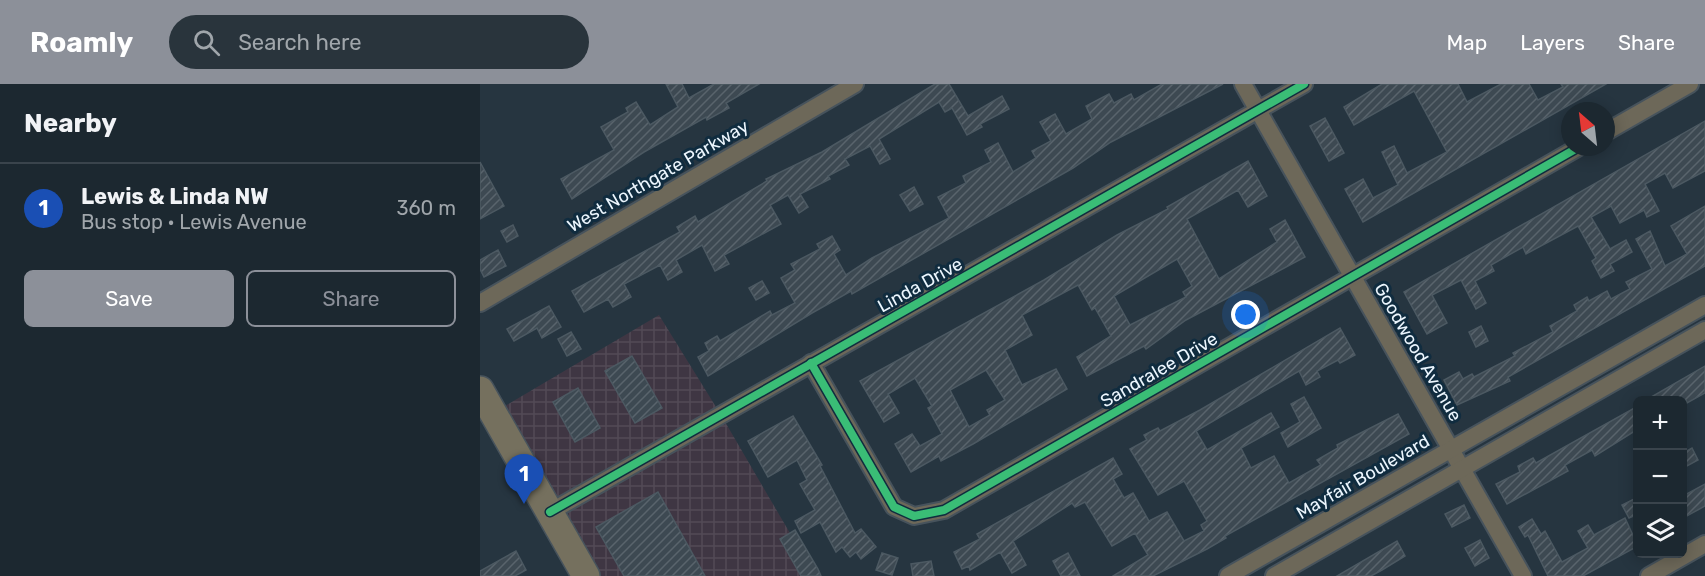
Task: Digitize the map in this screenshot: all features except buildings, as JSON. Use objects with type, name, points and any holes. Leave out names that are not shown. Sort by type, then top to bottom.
[{"type":"main road","points":[[480,390],[586,576]]},
{"type":"street","name":"West Northgate Parkway","points":[[480,303],[855,84]]},
{"type":"street","name":"Goodwood Avenue","points":[[1243,84],[1523,576]]},
{"type":"street","name":"Linda Drive","points":[[550,513],[1305,84]]},
{"type":"street","points":[[1615,127],[1690,84]]},
{"type":"street","name":"Sandralee Drive","points":[[811,363],[894,507],[914,516],[945,510],[1563,156]]},
{"type":"street","name":"Mayfair Boulevard","points":[[1228,576],[1705,304]]},
{"type":"street","points":[[1274,576],[1705,330]]},
{"type":"street","points":[[1649,576],[1705,544]]},
{"type":"shaded area","points":[[659,315],[721,415],[815,576],[585,576],[493,413]]},
{"type":"cycle path","points":[[550,512],[1304,84]]},
{"type":"cycle path","points":[[811,363],[894,507],[914,516],[944,510],[1563,156]]},
{"type":"place","name":"Lewis & Linda NW","points":[[524,504]]}]
